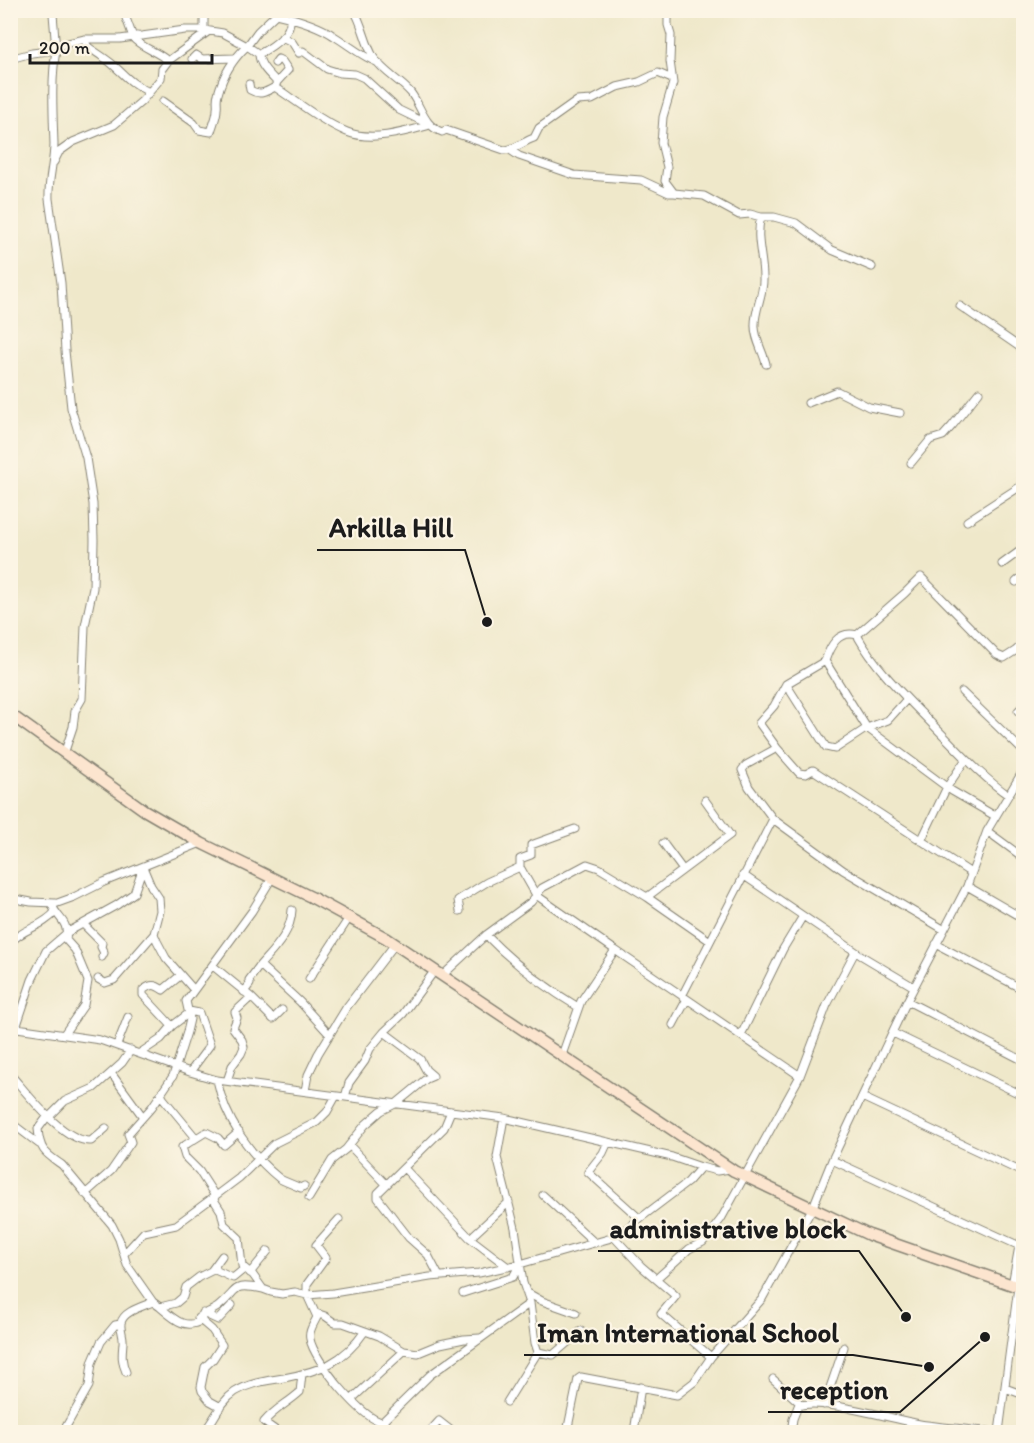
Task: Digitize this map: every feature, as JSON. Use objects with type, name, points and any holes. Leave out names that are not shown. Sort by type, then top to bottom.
[{"type":"street","points":[[55,10],[53,14],[56,50],[52,112],[54,145],[48,186],[61,283],[71,408],[86,458],[93,504],[94,540],[93,588],[85,626],[82,699],[75,711],[73,727],[65,751]]},
{"type":"street","points":[[123,10],[135,40],[144,48],[163,56],[168,61]]},
{"type":"street","points":[[204,10],[206,31]]},
{"type":"street","points":[[354,10],[361,21],[373,56],[390,76],[410,93],[430,126]]},
{"type":"street","points":[[668,10],[672,88],[663,117],[661,143],[667,167],[665,181],[674,193]]},
{"type":"street","points":[[163,101],[194,123],[199,130],[211,132],[221,80],[234,58],[278,12],[331,34],[365,58],[378,63]]},
{"type":"street","points":[[260,54],[282,37],[290,24],[290,18]]},
{"type":"street","points":[[10,59],[56,50],[60,45],[85,39],[206,31],[223,33],[260,54]]},
{"type":"street","points":[[52,167],[59,152],[73,142],[114,125],[142,101],[161,78],[162,69],[168,61],[206,31]]},
{"type":"street","points":[[282,37],[292,42],[299,53],[303,51],[327,69],[364,78],[399,110],[442,132],[446,130],[493,147],[510,150],[519,156],[574,175],[641,180],[669,193],[704,196],[739,215],[774,217],[796,223],[832,250],[872,267]]},
{"type":"street","points":[[85,39],[87,46],[111,63],[124,77],[149,92]]},
{"type":"street","points":[[260,54],[259,58],[276,85],[348,132],[382,135],[430,126]]},
{"type":"street","points":[[192,58],[196,56],[202,59],[234,58]]},
{"type":"street","points":[[249,84],[250,90],[256,93],[263,93],[276,85],[288,69],[278,59],[275,63]]},
{"type":"street","points":[[510,150],[534,138],[539,128],[577,101],[592,100],[617,87],[639,82],[658,73],[672,79]]},
{"type":"street","points":[[761,217],[758,242],[764,280],[754,324],[756,337],[764,352],[766,364]]},
{"type":"street","points":[[960,306],[1023,350]]},
{"type":"street","points":[[808,403],[837,391],[869,407],[900,413]]},
{"type":"street","points":[[911,463],[930,440],[943,435],[952,426],[979,392]]},
{"type":"street","points":[[967,521],[1023,484]]},
{"type":"street","points":[[1002,564],[1023,548]]},
{"type":"street","points":[[1016,582],[1023,575]]},
{"type":"street","points":[[857,635],[905,594],[921,577],[997,655],[1004,658],[1023,643]]},
{"type":"street","points":[[971,873],[813,770],[806,774],[799,773],[759,723],[774,706],[786,684],[825,661],[831,644],[839,637],[849,633],[857,635],[868,656],[907,699],[991,783],[1008,795]]},
{"type":"street","points":[[825,661],[867,728],[947,787],[995,816]]},
{"type":"street","points":[[786,684],[826,747],[835,749],[867,728],[888,720],[907,699]]},
{"type":"street","points":[[962,692],[1023,752]]},
{"type":"street","points":[[10,714],[65,751],[144,810],[201,843],[349,918],[395,944],[730,1169],[869,1235],[1018,1287]]},
{"type":"street","points":[[777,748],[746,765],[742,770],[749,787],[773,819],[843,870],[943,929]]},
{"type":"street","points":[[921,841],[947,787],[966,759]]},
{"type":"street","points":[[567,1432],[578,1379],[581,1377],[677,1395],[694,1382],[711,1357],[762,1299],[813,1207],[832,1160],[907,1001],[967,886],[987,831],[1023,772]]},
{"type":"street","points":[[647,897],[730,835],[705,800]]},
{"type":"street","points":[[673,1025],[710,941],[773,819]]},
{"type":"street","points":[[575,829],[531,844],[531,855],[520,860],[520,867],[536,895],[800,1076]]},
{"type":"street","points":[[987,831],[1023,858]]},
{"type":"street","points":[[10,898],[31,903],[55,903],[201,843]]},
{"type":"street","points":[[663,843],[683,870]]},
{"type":"street","points":[[345,1097],[348,1083],[365,1061],[370,1049],[439,972],[525,907],[542,888],[587,864],[599,868],[647,897],[710,941]]},
{"type":"street","points":[[143,867],[134,893],[125,901],[68,932],[46,951],[13,1028],[100,1040],[217,1080],[504,1118],[672,1157],[717,1171],[730,1169]]},
{"type":"street","points":[[98,979],[105,983],[114,980],[154,934],[160,910],[159,898],[143,867]]},
{"type":"street","points":[[460,911],[458,900],[487,882],[520,867]]},
{"type":"street","points":[[744,875],[855,952],[914,987]]},
{"type":"street","points":[[85,1194],[111,1171],[131,1142],[128,1134],[172,1076],[188,1032],[189,1012],[186,1001],[213,966],[272,878]]},
{"type":"street","points":[[967,886],[1023,919]]},
{"type":"street","points":[[55,903],[52,907],[66,925],[68,932],[66,940],[75,950],[88,981],[84,1005],[64,1034]]},
{"type":"street","points":[[244,992],[250,984],[249,980],[281,941],[291,921],[292,910]]},
{"type":"street","points":[[10,943],[18,935],[44,922],[55,912]]},
{"type":"street","points":[[741,1035],[783,949],[803,916]]},
{"type":"street","points":[[309,979],[349,918]]},
{"type":"street","points":[[83,924],[102,943],[104,953],[102,957]]},
{"type":"street","points":[[154,934],[166,958],[194,990]]},
{"type":"street","points":[[486,935],[512,962],[578,1007]]},
{"type":"street","points":[[304,1091],[308,1075],[318,1054],[346,1008],[395,944]]},
{"type":"street","points":[[936,944],[1023,990]]},
{"type":"street","points":[[562,1055],[578,1007],[615,950]]},
{"type":"street","points":[[656,1279],[689,1249],[703,1242],[721,1219],[800,1076],[827,1005],[855,952]]},
{"type":"street","points":[[260,965],[300,1002],[330,1035]]},
{"type":"street","points":[[213,966],[273,1019],[282,1010]]},
{"type":"street","points":[[171,1026],[142,995],[143,990],[151,985],[157,985],[163,990],[181,975]]},
{"type":"street","points":[[227,1081],[232,1066],[244,1047],[233,1028],[237,1018],[235,1012],[251,998]]},
{"type":"street","points":[[907,1001],[1023,1061]]},
{"type":"street","points":[[140,1053],[160,1040],[171,1026],[189,1012],[199,1013],[210,1045],[190,1072]]},
{"type":"street","points":[[117,1046],[128,1017]]},
{"type":"street","points":[[309,1198],[332,1160],[338,1157],[381,1111],[397,1103],[426,1078],[433,1076],[426,1070],[420,1059],[384,1032]]},
{"type":"street","points":[[893,1033],[1023,1095]]},
{"type":"street","points":[[40,1145],[38,1129],[49,1116],[65,1101],[94,1088],[122,1063],[131,1050]]},
{"type":"street","points":[[111,1073],[143,1117]]},
{"type":"street","points":[[10,1074],[49,1116],[80,1140],[86,1142],[97,1138],[106,1128]]},
{"type":"street","points":[[217,1080],[228,1113],[251,1152],[281,1180],[301,1188],[304,1186]]},
{"type":"street","points":[[161,1093],[196,1138]]},
{"type":"street","points":[[124,1254],[144,1232],[176,1225],[239,1178],[275,1143],[317,1122],[327,1112],[336,1095]]},
{"type":"street","points":[[862,1097],[1023,1173]]},
{"type":"street","points":[[439,1276],[428,1256],[409,1238],[378,1198],[378,1193],[444,1128],[451,1111]]},
{"type":"street","points":[[504,1118],[497,1157],[515,1227],[538,1352]]},
{"type":"street","points":[[10,1122],[40,1145],[46,1155],[62,1165],[112,1225],[127,1264],[153,1302],[184,1325],[195,1325],[237,1288],[245,1286],[282,1294],[295,1292],[307,1295],[359,1289],[439,1276],[479,1273],[595,1243],[626,1229],[688,1182],[700,1167]]},
{"type":"street","points":[[240,1132],[225,1145],[218,1138],[206,1132],[182,1147],[185,1157],[199,1171],[215,1196],[213,1200],[224,1224],[239,1238],[241,1263],[263,1289]]},
{"type":"street","points":[[608,1142],[603,1153],[588,1172],[639,1218]]},
{"type":"street","points":[[349,1145],[386,1184]]},
{"type":"street","points":[[832,1160],[1021,1247]]},
{"type":"street","points":[[404,1168],[470,1238],[508,1267]]},
{"type":"street","points":[[543,1195],[595,1243]]},
{"type":"street","points":[[470,1238],[509,1202]]},
{"type":"street","points":[[339,1219],[316,1245],[326,1258],[308,1284],[307,1295],[317,1317],[310,1331],[310,1340],[326,1367],[352,1399],[376,1422],[383,1422],[392,1432]]},
{"type":"street","points":[[613,1236],[640,1266],[675,1296],[661,1314],[711,1357]]},
{"type":"street","points":[[791,1432],[798,1406],[824,1404],[925,1425],[998,1432],[1023,1236]]},
{"type":"street","points":[[160,1307],[176,1304],[183,1297],[186,1287],[199,1277],[215,1270],[232,1278],[247,1271],[268,1251]]},
{"type":"street","points":[[211,1271],[222,1256]]},
{"type":"street","points":[[463,1293],[513,1277],[520,1264]]},
{"type":"street","points":[[526,1292],[542,1301],[576,1313]]},
{"type":"street","points":[[126,1372],[121,1363],[124,1338],[121,1324],[123,1318],[153,1302]]},
{"type":"street","points":[[372,1432],[430,1375],[530,1304]]},
{"type":"street","points":[[203,1317],[218,1320],[232,1305]]},
{"type":"street","points":[[316,1312],[335,1323],[343,1323],[379,1336],[404,1351],[418,1353],[440,1344],[480,1338]]},
{"type":"street","points":[[203,1317],[222,1346],[205,1368],[202,1391],[210,1401],[221,1407]]},
{"type":"street","points":[[63,1432],[89,1386],[92,1363],[100,1342],[115,1325],[121,1324]]},
{"type":"street","points":[[204,1432],[226,1398],[250,1384],[326,1367],[351,1349],[365,1331]]},
{"type":"street","points":[[538,1352],[552,1355],[581,1331]]},
{"type":"street","points":[[824,1404],[844,1347]]},
{"type":"street","points":[[352,1399],[404,1351]]},
{"type":"street","points":[[507,1402],[538,1352]]},
{"type":"street","points":[[278,1432],[264,1422],[275,1408],[300,1392],[302,1374]]},
{"type":"street","points":[[773,1379],[802,1405]]},
{"type":"street","points":[[634,1432],[641,1388]]},
{"type":"street","points":[[1005,1388],[1023,1395]]},
{"type":"street","points":[[429,1432],[439,1421],[453,1432]]},
{"type":"place","name":"Arkilla Hill","points":[[487,622]]},
{"type":"place","name":"administrative block","points":[[906,1317]]},
{"type":"place","name":"reception","points":[[985,1337]]},
{"type":"place","name":"Iman International School","points":[[929,1367]]}]
